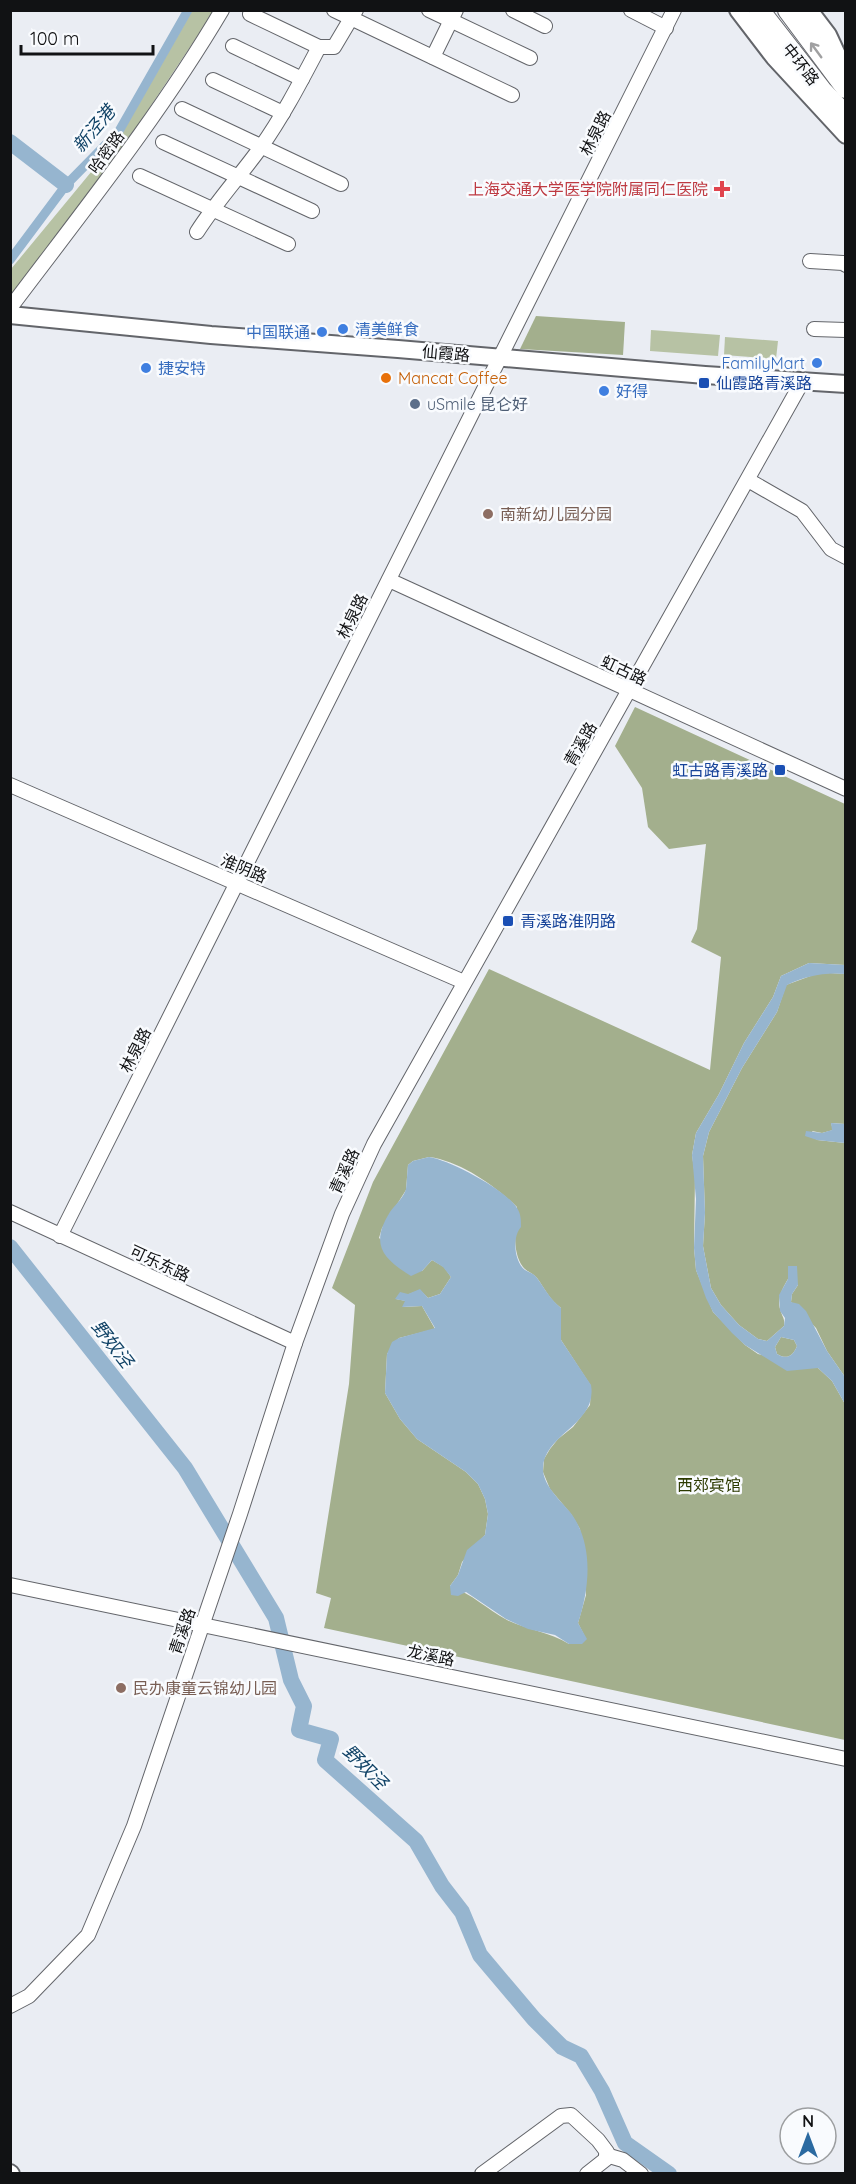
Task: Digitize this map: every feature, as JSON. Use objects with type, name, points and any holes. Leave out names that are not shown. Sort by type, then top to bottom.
[{"type":"highway","points":[[758,10],[819,108]]},
{"type":"highway","name":"中环路","points":[[758,10],[822,91],[846,116]]},
{"type":"highway","name":"中环路","points":[[788,10],[846,88]]},
{"type":"main road","points":[[738,10],[774,57],[846,135]]},
{"type":"main road","points":[[808,10],[828,35],[841,63],[846,68]]},
{"type":"main road","name":"仙霞路","points":[[10,315],[211,335],[846,384]]},
{"type":"street","name":"哈密路","points":[[10,308],[121,160],[222,10]]},
{"type":"street","points":[[334,10],[354,15],[512,95]]},
{"type":"street","points":[[429,10],[453,16],[530,58]]},
{"type":"street","points":[[513,10],[545,26]]},
{"type":"street","points":[[631,10],[666,28]]},
{"type":"street","name":"林泉路","points":[[60,1236],[674,10]]},
{"type":"street","points":[[250,14],[319,47],[334,47],[354,15]]},
{"type":"street","points":[[433,57],[453,16]]},
{"type":"street","points":[[233,46],[302,79]]},
{"type":"street","points":[[197,232],[283,113],[319,47]]},
{"type":"street","points":[[213,80],[283,113]]},
{"type":"street","points":[[182,109],[341,184]]},
{"type":"street","points":[[163,142],[312,211]]},
{"type":"street","points":[[140,176],[288,244]]},
{"type":"street","points":[[810,261],[846,265]]},
{"type":"street","points":[[814,329],[846,330]]},
{"type":"street","name":"青溪路","points":[[10,2006],[30,1996],[88,1935],[134,1826],[240,1514],[295,1343],[342,1214],[374,1144],[802,382]]},
{"type":"street","points":[[748,480],[802,511],[831,549],[846,557]]},
{"type":"street","name":"虹古路","points":[[389,580],[846,789]]},
{"type":"street","name":"淮阴路","points":[[10,785],[464,982]]},
{"type":"street","name":"可乐东路","points":[[10,1212],[295,1343]]},
{"type":"street","name":"龙溪路","points":[[10,1585],[846,1759]]},
{"type":"street","points":[[482,2174],[561,2116],[571,2115],[598,2140],[607,2152],[606,2159],[587,2174]]},
{"type":"street","points":[[606,2155],[623,2160],[641,2174]]},
{"type":"green space","points":[[192,11],[214,11],[140,122],[11,298],[11,269],[120,137]]},
{"type":"green space","points":[[536,316],[625,322],[623,355],[520,349]]},
{"type":"green space","points":[[651,330],[720,335],[718,356],[650,351]]},
{"type":"green space","points":[[725,337],[778,341],[776,359],[724,355]]},
{"type":"green space","name":"西郊宾馆","points":[[635,707],[845,804],[845,965],[809,963],[781,976],[773,997],[744,1043],[719,1094],[696,1133],[692,1155],[695,1176],[696,1270],[713,1312],[745,1345],[758,1354],[818,1368],[832,1381],[845,1404],[845,1740],[324,1628],[331,1598],[316,1593],[349,1384],[355,1305],[332,1288],[373,1182],[489,969],[710,1070],[721,957],[691,942],[697,929],[706,844],[669,849],[648,827],[642,788],[615,746]],"holes":[[[429,1157],[441,1159],[476,1175],[517,1207],[515,1238],[519,1261],[537,1278],[561,1308],[561,1340],[591,1386],[590,1405],[573,1427],[558,1439],[544,1459],[543,1472],[550,1489],[580,1529],[586,1595],[578,1623],[586,1639],[569,1644],[507,1620],[450,1586],[458,1575],[462,1562],[485,1535],[488,1514],[485,1499],[478,1484],[466,1472],[417,1439],[400,1419],[385,1393],[387,1354],[399,1338],[435,1329],[422,1306],[403,1307],[406,1301],[396,1299],[420,1290],[428,1298],[440,1294],[451,1277],[444,1267],[432,1260],[422,1271],[379,1238],[382,1228],[406,1190],[408,1165],[413,1161]]]},
{"type":"green space","points":[[816,974],[845,974],[845,1124],[831,1123],[833,1130],[822,1133],[812,1131],[817,1140],[845,1143],[845,1377],[827,1351],[816,1328],[791,1302],[792,1294],[798,1285],[788,1279],[780,1295],[779,1303],[784,1326],[767,1341],[758,1339],[739,1325],[721,1305],[711,1288],[703,1246],[705,1213],[703,1156],[709,1132],[742,1068],[777,1012],[786,985]]},
{"type":"green space","points":[[781,1337],[794,1340],[797,1346],[789,1356],[784,1357],[777,1354],[775,1347]]},
{"type":"water","points":[[809,963],[845,965],[845,974],[815,975],[787,985],[777,1012],[742,1068],[709,1132],[703,1156],[705,1213],[703,1246],[711,1288],[721,1305],[739,1325],[758,1339],[767,1341],[784,1326],[785,1318],[780,1311],[779,1295],[788,1279],[788,1266],[797,1266],[798,1285],[792,1294],[791,1302],[799,1304],[806,1311],[827,1351],[845,1377],[845,1404],[832,1381],[818,1368],[787,1371],[745,1345],[713,1312],[696,1270],[694,1248],[696,1199],[692,1155],[696,1133],[719,1094],[744,1043],[773,997],[781,976]],"holes":[[[781,1337],[794,1340],[797,1346],[792,1355],[784,1357],[777,1354],[775,1347]]]},
{"type":"water","points":[[831,1123],[845,1124],[845,1143],[817,1140],[805,1136],[806,1131],[822,1133],[832,1130]]},
{"type":"water","points":[[429,1157],[477,1177],[502,1193],[517,1208],[521,1222],[515,1243],[518,1261],[525,1270],[536,1276],[561,1308],[561,1340],[591,1385],[591,1399],[586,1410],[551,1447],[545,1458],[543,1470],[546,1482],[578,1524],[583,1538],[588,1566],[585,1595],[578,1623],[587,1639],[582,1644],[569,1644],[555,1635],[528,1629],[506,1619],[466,1592],[458,1596],[451,1595],[450,1586],[458,1575],[467,1550],[485,1535],[488,1514],[485,1499],[478,1484],[466,1472],[417,1439],[400,1419],[385,1393],[387,1354],[392,1342],[435,1328],[422,1306],[402,1307],[405,1301],[395,1299],[400,1292],[408,1294],[420,1289],[428,1298],[440,1294],[451,1277],[443,1267],[432,1260],[422,1271],[411,1276],[386,1256],[380,1242],[384,1223],[405,1192],[408,1165],[413,1161]]},
{"type":"waterway","name":"新泾港","points":[[10,260],[66,185],[119,131],[188,10]]},
{"type":"waterway","points":[[10,142],[66,185]]},
{"type":"waterway","name":"野奴泾","points":[[10,1247],[185,1468],[276,1618],[291,1680],[304,1706],[299,1730],[331,1739],[325,1760],[416,1841],[442,1886],[462,1912],[480,1955],[534,2019],[562,2047],[581,2056],[602,2091],[625,2143],[669,2174]]},
{"type":"place","name":"上海交通大学医学院附属同仁医院","points":[[722,189]]},
{"type":"place","name":"清美鲜食","points":[[343,329]]},
{"type":"place","name":"中国联通","points":[[322,332]]},
{"type":"place","name":"FamilyMart","points":[[817,363]]},
{"type":"place","name":"捷安特","points":[[146,368]]},
{"type":"place","name":"Mancat Coffee","points":[[386,378]]},
{"type":"place","name":"仙霞路青溪路","points":[[704,383]]},
{"type":"place","name":"好得","points":[[604,391]]},
{"type":"place","name":"uSmile 昆仑好","points":[[415,404]]},
{"type":"place","name":"南新幼儿园分园","points":[[488,514]]},
{"type":"place","name":"虹古路青溪路","points":[[780,770]]},
{"type":"place","name":"青溪路淮阴路","points":[[508,921]]},
{"type":"place","name":"民办康童云锦幼儿园","points":[[121,1688]]}]
